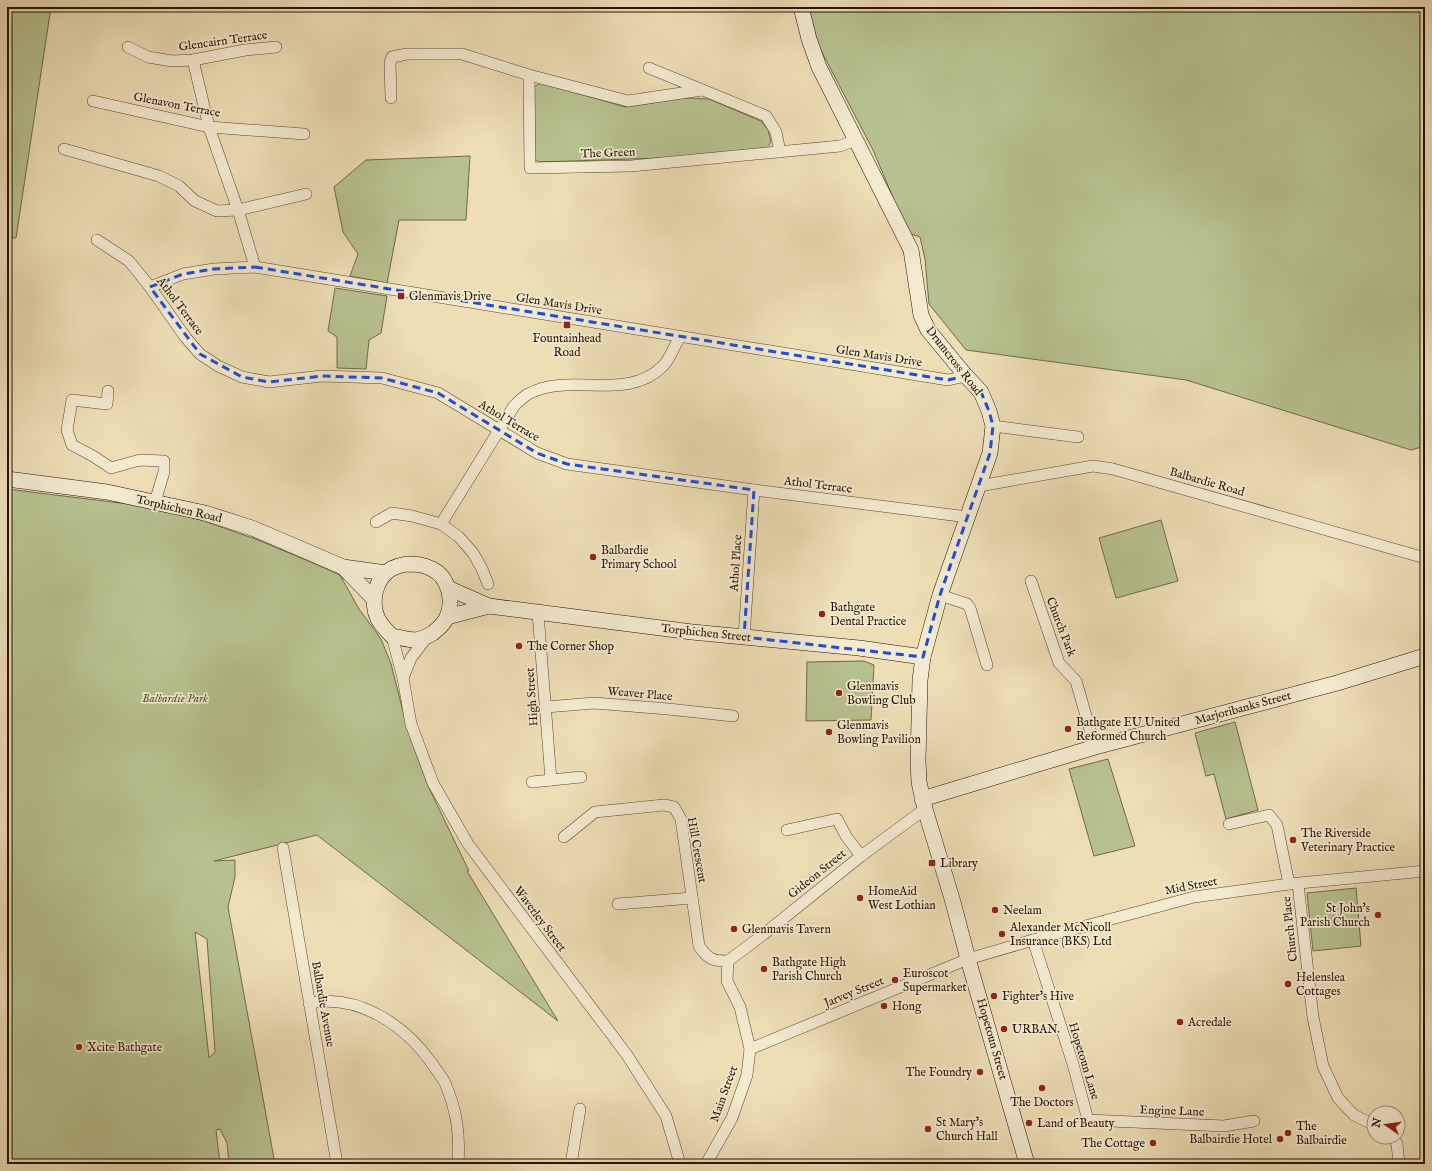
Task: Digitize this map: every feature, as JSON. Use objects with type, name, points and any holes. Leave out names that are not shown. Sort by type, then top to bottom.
[{"type":"main road","name":"Drumcross Road","points":[[801,7],[809,39],[819,67],[888,207],[911,250],[921,315],[928,330],[981,392],[989,410],[993,426],[990,453],[940,596],[923,657],[920,680],[918,741],[919,782],[923,804]]},
{"type":"main road","name":"Torphichen Road","points":[[7,479],[107,492],[205,513],[252,528],[343,567]]},
{"type":"main road","points":[[406,564],[419,564],[434,570],[442,577],[448,588],[451,602],[447,618],[441,626],[427,637],[416,640],[392,636],[379,620],[375,611],[374,599],[377,585],[386,573],[392,568],[406,564]]},
{"type":"main road","points":[[343,567],[386,573]]},
{"type":"main road","points":[[343,567],[374,599]]},
{"type":"main road","name":"Torphichen Street","points":[[448,588],[489,606],[692,632],[862,648],[923,657]]},
{"type":"main road","name":"Torphichen Street","points":[[447,618],[489,606]]},
{"type":"main road","name":"Marjoribanks Street","points":[[923,804],[1095,747],[1337,683],[1425,656]]},
{"type":"main road","name":"Hopetoun Street","points":[[923,804],[953,902],[1027,1164]]},
{"type":"street","name":"Glencairn Terrace","points":[[128,47],[148,56],[172,61],[193,60],[245,50],[276,47]]},
{"type":"street","points":[[391,98],[390,63],[392,57],[407,54],[462,54],[529,75],[628,101],[702,90]]},
{"type":"street","points":[[193,60],[209,127],[238,210],[255,267]]},
{"type":"street","points":[[649,68],[766,116],[776,132],[780,152]]},
{"type":"street","name":"The Green","points":[[529,75],[530,168],[631,166],[840,146],[856,140]]},
{"type":"street","name":"Glenavon Terrace","points":[[93,101],[209,127],[304,134]]},
{"type":"street","points":[[64,149],[159,176],[179,186],[195,201],[217,211],[238,210],[306,194]]},
{"type":"street","name":"Athol Terrace","points":[[97,240],[129,261],[150,287],[186,338],[200,354],[218,366],[242,377],[269,382],[322,376],[382,378],[438,393],[537,453],[568,464],[754,490],[968,516]]},
{"type":"street","name":"Glen Mavis Drive","points":[[150,287],[183,274],[214,269],[255,267],[948,380],[966,376]]},
{"type":"street","points":[[441,524],[514,406],[527,395],[542,389],[574,384],[620,386],[643,380],[654,374],[664,365],[680,337]]},
{"type":"street","points":[[108,391],[108,404],[72,400],[67,430],[72,445],[111,468],[140,460],[164,461],[164,472],[155,502]]},
{"type":"street","points":[[993,426],[1078,436]]},
{"type":"street","name":"Balbardie Road","points":[[979,486],[1093,466],[1113,468],[1425,558]]},
{"type":"street","name":"Athol Place","points":[[744,637],[754,490]]},
{"type":"street","points":[[376,522],[392,513],[412,516],[441,524],[459,537],[473,553],[488,584]]},
{"type":"street","name":"Church Park","points":[[1031,581],[1059,663],[1076,681],[1095,747]]},
{"type":"street","points":[[940,596],[967,604],[970,608],[987,665]]},
{"type":"street","name":"High Street","points":[[538,613],[551,780]]},
{"type":"street","name":"Waverley Street","points":[[392,636],[403,678],[410,724],[433,783],[468,844],[627,1055],[666,1116],[680,1164]]},
{"type":"street","points":[[403,678],[411,658],[427,637]]},
{"type":"street","name":"Weaver Place","points":[[546,707],[594,703],[733,716]]},
{"type":"street","points":[[532,782],[581,777]]},
{"type":"street","name":"Gideon Street","points":[[728,961],[861,856],[923,804]]},
{"type":"street","name":"Hill Crescent","points":[[564,837],[595,812],[664,805],[674,807],[681,819],[699,946],[710,959],[716,961],[728,961]]},
{"type":"street","name":"Church Place","points":[[1229,824],[1269,815],[1277,825],[1294,884],[1313,1017],[1323,1066],[1338,1098],[1354,1115],[1366,1121]]},
{"type":"street","points":[[787,830],[838,819],[846,836],[861,856]]},
{"type":"street","name":"Balbardie Avenue","points":[[283,848],[337,1164]]},
{"type":"street","name":"Mid Street","points":[[968,959],[1194,897],[1294,884],[1425,871]]},
{"type":"street","name":"Hill Crescent","points":[[618,904],[692,898]]},
{"type":"street","name":"Hopetoun Lane","points":[[1033,940],[1073,1064],[1088,1120]]},
{"type":"street","name":"Jarvey Street","points":[[750,1049],[968,959]]},
{"type":"street","name":"Main Street","points":[[706,1164],[732,1118],[747,1075],[750,1049],[740,1008],[727,981],[728,961]]},
{"type":"street","points":[[309,1003],[322,1000],[347,1002],[370,1011],[393,1023],[416,1044],[426,1055],[444,1082],[455,1111],[460,1140],[458,1164]]},
{"type":"street","points":[[571,1164],[580,1109]]},
{"type":"street","name":"Engine Lane","points":[[1088,1120],[1224,1126],[1254,1121]]},
{"type":"street","points":[[1396,1145],[1399,1164]]},
{"type":"highlighted area","points":[[255,267],[948,380],[966,376],[981,392],[989,411],[993,426],[990,453],[940,595],[923,657],[744,637],[754,490],[567,464],[537,453],[438,393],[382,378],[322,376],[269,382],[242,377],[200,354],[150,287],[183,274],[214,269]]},
{"type":"green space","points":[[7,7],[51,7],[16,238],[7,237]]},
{"type":"green space","points":[[808,7],[1425,7],[1425,446],[1411,450],[1186,380],[966,350],[929,304],[925,259],[920,237],[908,233],[873,150],[814,37]]},
{"type":"green space","points":[[540,83],[626,107],[685,98],[709,99],[761,121],[768,130],[771,142],[767,148],[663,158],[539,162],[535,159],[534,87]]},
{"type":"green space","points":[[470,156],[466,220],[399,220],[387,283],[350,276],[358,254],[343,232],[334,187],[366,160]]},
{"type":"green space","points":[[335,288],[387,296],[381,333],[369,340],[366,369],[337,368],[337,337],[328,331]]},
{"type":"green space","name":"Balbardie Park","points":[[7,489],[161,508],[258,540],[340,575],[359,609],[381,639],[391,664],[408,731],[428,786],[469,871],[467,871],[558,1021],[317,835],[214,861],[235,860],[235,877],[228,907],[275,1164],[229,1164],[227,1143],[220,1129],[216,1130],[220,1164],[7,1164]],"holes":[[[195,932],[207,939],[215,1052],[209,1058]]]},
{"type":"green space","points":[[1161,520],[1178,581],[1116,598],[1099,538]]},
{"type":"green space","name":"Glenmavis Bowling Club","points":[[864,661],[874,665],[871,720],[806,721],[807,662]]},
{"type":"green space","points":[[1235,722],[1258,810],[1226,819],[1214,774],[1206,776],[1195,733]]},
{"type":"green space","points":[[1108,759],[1135,846],[1094,856],[1069,769]]},
{"type":"green space","points":[[1356,888],[1361,946],[1313,951],[1307,893]]},
{"type":"place","name":"Glenmavis Drive","points":[[401,296]]},
{"type":"place","name":"Fountainhead Road","points":[[567,325]]},
{"type":"place","name":"Balbardie Primary School","points":[[593,557]]},
{"type":"place","name":"Bathgate Dental Practice","points":[[822,614]]},
{"type":"place","name":"The Corner Shop","points":[[519,646]]},
{"type":"place","name":"Glenmavis Bowling Club","points":[[839,693]]},
{"type":"place","name":"Bathgate EU United Reformed Church","points":[[1068,729]]},
{"type":"place","name":"Glenmavis Bowling Pavilion","points":[[829,732]]},
{"type":"place","name":"The Riverside Veterinary Practice","points":[[1293,840]]},
{"type":"place","name":"Library","points":[[932,863]]},
{"type":"place","name":"HomeAid West Lothian","points":[[860,898]]},
{"type":"place","name":"Neelam","points":[[995,910]]},
{"type":"place","name":"St John's Parish Church","points":[[1378,915]]},
{"type":"place","name":"Glenmavis Tavern","points":[[734,929]]},
{"type":"place","name":"Alexander McNicoll Insurance (BKS) Ltd","points":[[1002,934]]},
{"type":"place","name":"Bathgate High Parish Church","points":[[764,969]]},
{"type":"place","name":"Euroscot Supermarket","points":[[895,980]]},
{"type":"place","name":"Helenslea Cottages","points":[[1288,984]]},
{"type":"place","name":"Fighter's Hive","points":[[994,996]]},
{"type":"place","name":"Hong","points":[[884,1006]]},
{"type":"place","name":"Acredale","points":[[1180,1022]]},
{"type":"place","name":"URBAN.","points":[[1004,1029]]},
{"type":"place","name":"Xcite Bathgate","points":[[79,1047]]},
{"type":"place","name":"The Foundry","points":[[980,1072]]},
{"type":"place","name":"The Doctors","points":[[1042,1088]]},
{"type":"place","name":"Land of Beauty","points":[[1029,1123]]},
{"type":"place","name":"St Mary's Church Hall","points":[[928,1129]]},
{"type":"place","name":"The Balbairdie","points":[[1288,1133]]},
{"type":"place","name":"Balbairdie Hotel","points":[[1280,1139]]},
{"type":"place","name":"The Cottage","points":[[1153,1143]]}]
